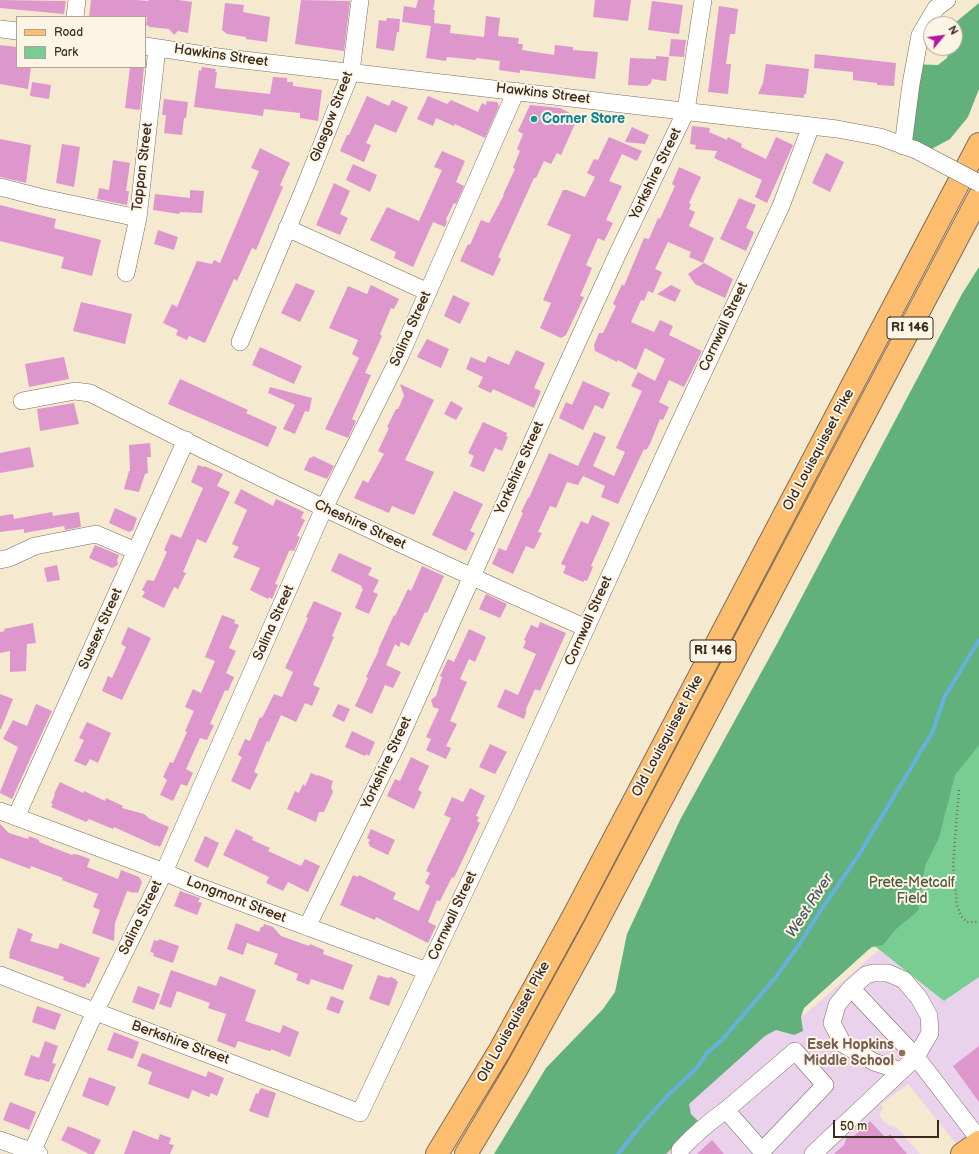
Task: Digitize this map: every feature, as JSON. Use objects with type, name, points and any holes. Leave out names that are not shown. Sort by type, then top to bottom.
[{"type":"main road","name":"Old Louisquisset Pike","points":[[437,1154],[503,1043],[570,921],[979,144]]},
{"type":"main road","name":"Old Louisquisset Pike","points":[[466,1154],[520,1064],[570,974],[979,197]]},
{"type":"main road","points":[[962,1154],[979,1142]]},
{"type":"street","points":[[75,16],[77,0]]},
{"type":"street","name":"Glasgow Street","points":[[240,342],[351,72],[360,0]]},
{"type":"street","name":"Yorkshire Street","points":[[307,927],[396,746],[600,291],[686,111],[703,0]]},
{"type":"street","points":[[910,148],[911,84],[920,34],[936,8],[947,0]]},
{"type":"street","points":[[0,29],[16,31]]},
{"type":"street","name":"Hawkins Street","points":[[151,47],[218,57],[836,129],[880,138],[910,148],[979,183]]},
{"type":"street","name":"Tappan Street","points":[[0,187],[43,198],[138,218],[151,47]]},
{"type":"street","name":"Salina Street","points":[[34,1153],[95,1012],[164,872],[324,508],[399,358],[516,91]]},
{"type":"street","name":"Cornwall Street","points":[[360,1113],[509,797],[671,441],[781,206],[811,126]]},
{"type":"street","points":[[126,273],[138,218]]},
{"type":"street","points":[[287,228],[428,292]]},
{"type":"street","name":"Cheshire Street","points":[[22,401],[75,390],[90,393],[136,417],[324,508],[586,628]]},
{"type":"street","name":"Sussex Street","points":[[16,818],[186,440]]},
{"type":"street","points":[[0,560],[9,558],[35,546],[96,534],[136,551]]},
{"type":"street","name":"Longmont Street","points":[[0,811],[427,971]]},
{"type":"street","points":[[813,1154],[916,1057],[930,1032],[928,1016],[919,998],[904,980],[888,973],[874,973],[866,975],[851,988],[837,1005],[832,1023],[843,1044],[874,1062],[901,1071]]},
{"type":"street","name":"Berkshire Street","points":[[0,975],[257,1072],[360,1113]]},
{"type":"street","points":[[851,988],[916,1057],[979,1139]]},
{"type":"street","points":[[680,1154],[680,1150],[701,1129],[726,1110],[795,1051],[825,1085],[762,1152],[726,1110]]},
{"type":"street","points":[[0,1140],[34,1153]]},
{"type":"path","points":[[959,790],[953,866],[956,905],[960,916],[967,922],[979,922]]},
{"type":"shaded area","points":[[879,950],[944,1001],[979,977],[979,1129],[957,1145],[908,1084],[881,1104],[883,1109],[879,1115],[885,1123],[897,1128],[920,1154],[666,1154],[699,1122],[691,1114],[688,1104],[765,1036],[776,1030],[794,1035],[795,1023]]},
{"type":"green space","points":[[979,3],[979,89],[968,117],[950,139],[926,152],[905,142],[909,64],[938,65],[948,56],[963,56],[963,16]]},
{"type":"green space","points":[[979,267],[979,745],[955,775],[939,838],[925,866],[918,911],[895,930],[883,945],[872,947],[804,1008],[801,1017],[803,1031],[794,1035],[776,1030],[765,1036],[689,1104],[691,1114],[699,1122],[666,1154],[494,1154],[546,1068],[603,1009],[615,992],[627,934],[680,820],[778,642],[962,294]]},
{"type":"green space","name":"Prete-Metcalf Field","points":[[979,592],[979,977],[944,1001],[829,910]]},
{"type":"building","points":[[0,0],[66,1],[64,14],[0,8]]},
{"type":"building","points":[[91,0],[179,0],[192,2],[188,33],[178,31],[174,35],[169,29],[149,27],[146,25],[146,16],[89,16]]},
{"type":"building","points":[[301,0],[350,1],[344,51],[295,44]]},
{"type":"building","points":[[418,0],[435,0],[433,10],[435,10],[434,23],[451,25],[450,33],[484,37],[486,16],[500,18],[498,36],[519,38],[518,44],[523,44],[522,50],[554,55],[555,45],[573,47],[573,50],[598,52],[595,79],[520,70],[520,73],[499,70],[500,61],[476,58],[476,60],[447,57],[446,61],[426,58],[431,26],[402,22],[404,6],[416,8]]},
{"type":"building","points":[[595,0],[631,0],[628,21],[593,17]]},
{"type":"building","points":[[652,1],[683,5],[679,34],[648,30]]},
{"type":"building","points":[[225,3],[244,5],[243,12],[270,17],[267,42],[227,34],[222,30]]},
{"type":"building","points":[[719,6],[738,9],[735,34],[730,34],[726,64],[731,64],[728,94],[708,92]]},
{"type":"building","points":[[387,18],[400,19],[399,32],[397,32],[394,51],[376,48],[379,20],[386,21]]},
{"type":"building","points":[[671,39],[686,40],[684,57],[669,56]]},
{"type":"building","points":[[0,45],[16,47],[16,68],[31,68],[28,89],[0,84]]},
{"type":"building","points":[[815,54],[896,63],[894,86],[877,85],[877,83],[853,80],[853,72],[814,68]]},
{"type":"building","points":[[656,56],[669,57],[666,81],[652,79],[651,83],[647,86],[628,85],[630,58],[656,59]]},
{"type":"building","points":[[766,64],[809,69],[806,94],[804,94],[804,98],[758,94],[763,83]]},
{"type":"building","points":[[202,67],[216,69],[215,88],[270,94],[273,77],[287,78],[287,82],[293,82],[293,86],[322,90],[318,121],[300,118],[300,113],[264,109],[263,116],[194,107],[199,70],[201,71]]},
{"type":"building","points":[[130,68],[144,68],[140,110],[125,108]]},
{"type":"building","points":[[32,82],[51,85],[49,99],[30,96]]},
{"type":"building","points":[[367,96],[389,106],[392,100],[408,107],[396,133],[375,124],[366,143],[371,145],[364,162],[340,151]]},
{"type":"building","points":[[428,96],[447,104],[451,100],[478,112],[482,103],[486,105],[487,101],[497,102],[499,106],[485,138],[455,124],[454,126],[436,118],[433,126],[417,119]]},
{"type":"building","points":[[164,99],[188,102],[182,135],[164,133],[166,115],[162,115]]},
{"type":"building","points":[[530,105],[560,108],[578,117],[561,155],[557,153],[551,164],[544,161],[536,178],[534,178],[498,257],[501,259],[493,276],[460,261],[468,244],[470,245],[481,220],[489,223],[504,195],[515,169],[513,168],[520,151],[517,149],[523,134],[518,131]]},
{"type":"building","points":[[692,126],[710,128],[709,132],[727,140],[728,137],[742,144],[741,147],[766,159],[776,137],[793,145],[767,203],[755,197],[762,180],[714,158],[717,151],[695,149],[696,145],[690,144]]},
{"type":"building","points":[[632,127],[649,135],[645,144],[625,142]]},
{"type":"building","points":[[609,137],[642,151],[637,161],[622,154],[609,181],[622,186],[606,220],[613,223],[604,241],[598,238],[586,265],[592,268],[580,296],[584,297],[566,335],[561,338],[540,328],[551,303],[543,300],[571,235],[547,225],[563,190],[567,190],[585,197],[595,177],[587,173],[594,159],[598,160]]},
{"type":"building","points":[[0,139],[31,145],[26,183],[0,177]]},
{"type":"building","points":[[62,144],[80,147],[74,187],[56,183]]},
{"type":"building","points":[[260,148],[290,163],[280,185],[283,187],[256,250],[252,248],[237,281],[234,279],[205,343],[189,336],[187,340],[176,335],[178,330],[163,323],[172,304],[177,307],[197,261],[212,264],[214,260],[220,263],[259,171],[251,168]]},
{"type":"building","points":[[442,151],[465,161],[456,182],[464,186],[456,204],[454,203],[446,219],[447,222],[445,227],[433,222],[413,267],[394,258],[396,252],[370,240],[387,207],[419,221],[442,170],[434,167]]},
{"type":"building","points":[[826,153],[844,162],[830,192],[812,183]]},
{"type":"building","points":[[113,160],[130,163],[126,191],[129,191],[127,205],[97,199],[99,188],[109,190]]},
{"type":"building","points":[[353,164],[377,175],[370,192],[346,180]]},
{"type":"building","points":[[679,167],[701,177],[689,203],[691,204],[689,209],[695,212],[689,226],[714,238],[703,263],[689,257],[691,252],[668,242],[655,269],[662,272],[653,293],[648,291],[644,301],[641,300],[631,322],[654,332],[660,320],[673,326],[669,335],[702,351],[684,387],[669,380],[659,402],[669,407],[663,420],[660,419],[650,444],[646,450],[644,449],[618,504],[601,497],[605,486],[583,476],[578,485],[567,482],[556,508],[550,506],[538,532],[542,533],[534,549],[526,546],[513,574],[492,564],[499,548],[506,551],[523,513],[521,512],[529,498],[549,453],[578,466],[594,432],[606,437],[593,466],[614,476],[625,452],[616,448],[642,391],[631,386],[638,372],[655,381],[665,359],[645,348],[636,370],[618,360],[617,362],[595,351],[594,345],[599,333],[603,333],[616,306],[613,304],[622,284],[624,286],[644,238],[649,239],[658,218],[660,219],[675,186],[672,184]]},
{"type":"building","points":[[334,183],[350,191],[340,214],[348,218],[340,235],[316,225]]},
{"type":"building","points":[[190,190],[204,191],[202,213],[180,212],[179,214],[153,210],[155,194],[190,198]]},
{"type":"building","points":[[739,198],[756,205],[746,228],[754,232],[746,251],[720,239]]},
{"type":"building","points":[[0,205],[56,219],[54,228],[101,240],[92,276],[61,268],[64,257],[0,241]]},
{"type":"building","points":[[158,230],[178,237],[174,250],[154,244]]},
{"type":"building","points":[[704,263],[733,279],[725,298],[695,284],[688,274]]},
{"type":"building","points":[[296,283],[315,291],[300,322],[281,313]]},
{"type":"building","points":[[371,285],[399,299],[394,309],[391,308],[380,334],[382,336],[365,373],[371,375],[352,419],[356,421],[348,438],[325,429],[359,358],[352,354],[358,340],[329,328],[348,286],[367,294]]},
{"type":"building","points":[[671,285],[681,290],[675,302],[657,294]]},
{"type":"building","points":[[453,295],[470,303],[460,324],[444,316]]},
{"type":"building","points":[[81,302],[132,314],[125,344],[73,331]]},
{"type":"building","points":[[427,339],[449,349],[441,368],[417,357]]},
{"type":"building","points":[[260,347],[302,366],[294,384],[252,365]]},
{"type":"building","points":[[516,350],[545,363],[534,388],[541,391],[534,408],[493,389],[491,393],[478,387],[483,377],[466,369],[471,357],[485,363],[488,356],[509,365]]},
{"type":"building","points":[[64,357],[69,379],[29,387],[25,364]]},
{"type":"building","points":[[180,379],[248,410],[246,413],[277,427],[268,447],[168,404]]},
{"type":"building","points":[[583,381],[610,393],[603,409],[595,405],[583,430],[559,418],[566,402],[572,405]]},
{"type":"building","points":[[400,384],[434,400],[405,460],[434,472],[414,515],[392,506],[389,513],[354,498],[363,480],[368,483],[384,454],[378,451],[389,428],[387,427],[404,396]]},
{"type":"building","points":[[270,387],[312,398],[309,412],[305,411],[295,434],[283,429],[295,405],[268,393]]},
{"type":"building","points":[[451,401],[463,408],[456,420],[444,414]]},
{"type":"building","points":[[74,403],[79,424],[40,431],[37,409]]},
{"type":"building","points":[[483,422],[507,433],[506,436],[508,437],[502,451],[495,448],[484,472],[470,466],[474,456],[468,453]]},
{"type":"building","points":[[150,443],[151,457],[147,457],[148,473],[145,474],[139,492],[124,489],[130,471],[129,445]]},
{"type":"building","points":[[30,447],[34,467],[0,473],[0,453]]},
{"type":"building","points":[[313,456],[334,466],[327,479],[304,470],[310,457],[312,458]]},
{"type":"building","points":[[198,465],[223,474],[217,486],[230,492],[206,543],[197,539],[183,572],[186,573],[178,589],[174,587],[164,608],[142,597],[145,592],[142,590],[147,580],[154,581],[167,552],[164,550],[171,534],[181,538],[203,488],[191,482]]},
{"type":"building","points":[[241,489],[273,506],[276,499],[304,512],[301,518],[305,520],[297,536],[300,537],[294,551],[289,551],[275,584],[278,585],[272,599],[269,597],[268,599],[250,590],[260,568],[233,557],[239,547],[232,544],[247,510],[234,503]]},
{"type":"building","points":[[454,491],[483,504],[470,531],[475,533],[466,551],[432,535]]},
{"type":"building","points":[[115,508],[137,518],[133,530],[129,532],[109,523]]},
{"type":"building","points":[[52,512],[53,516],[79,512],[81,527],[65,530],[64,526],[24,533],[24,529],[0,532],[0,516],[13,514],[14,519]]},
{"type":"building","points":[[592,515],[610,523],[591,566],[593,567],[587,581],[585,580],[583,582],[563,573],[566,566],[561,564],[581,521],[588,524]]},
{"type":"building","points":[[95,545],[119,555],[117,560],[118,565],[112,568],[89,558]]},
{"type":"building","points":[[339,553],[372,568],[368,575],[379,580],[373,592],[378,594],[369,614],[355,608],[363,589],[361,588],[362,586],[331,571]]},
{"type":"building","points":[[57,565],[60,580],[47,582],[44,568]]},
{"type":"building","points":[[422,566],[444,576],[427,613],[425,612],[409,646],[401,642],[399,647],[395,644],[386,665],[401,672],[393,688],[385,685],[372,714],[355,706],[368,678],[366,677],[394,615],[395,616],[408,589],[411,591]]},
{"type":"building","points":[[486,594],[507,604],[500,618],[479,609]]},
{"type":"building","points":[[314,601],[342,613],[332,636],[334,637],[313,685],[320,688],[312,706],[305,703],[296,722],[281,715],[269,742],[267,741],[254,772],[258,774],[250,790],[231,781],[242,757],[238,755],[245,739],[250,741],[260,717],[262,718],[274,694],[282,697],[293,672],[285,668],[308,618],[306,617]]},
{"type":"building","points":[[222,615],[235,620],[234,623],[239,625],[229,648],[236,651],[226,673],[234,677],[228,691],[225,690],[210,724],[214,725],[207,740],[200,738],[186,769],[193,773],[187,786],[181,784],[173,801],[160,795],[167,780],[163,777],[170,762],[173,763],[187,732],[185,731],[194,711],[185,707],[193,689],[201,693],[215,661],[205,657]]},
{"type":"building","points":[[540,622],[566,633],[540,691],[535,689],[526,709],[524,719],[497,707],[505,689],[518,695],[536,654],[523,648],[526,641],[524,640],[531,625],[538,628]]},
{"type":"building","points":[[33,623],[36,643],[27,644],[26,671],[10,672],[10,651],[0,653],[0,632],[5,631],[4,629]]},
{"type":"building","points":[[128,627],[151,638],[122,700],[102,691],[108,676],[112,678],[126,647],[121,644]]},
{"type":"building","points":[[469,629],[486,637],[475,662],[469,659],[460,679],[467,682],[450,721],[457,724],[446,746],[451,748],[446,759],[426,750],[431,739],[426,737],[439,709],[433,707],[431,700],[436,696],[442,677],[440,676],[448,659],[454,662]]},
{"type":"building","points":[[0,694],[13,699],[1,729],[0,729]]},
{"type":"building","points":[[36,704],[52,711],[12,799],[0,792],[18,747],[3,739],[13,720],[27,726]]},
{"type":"building","points":[[338,704],[350,709],[344,722],[332,716]]},
{"type":"building","points":[[87,722],[111,733],[98,763],[90,759],[86,766],[74,761],[84,740],[79,738]]},
{"type":"building","points":[[352,731],[375,742],[369,756],[366,754],[365,756],[345,747]]},
{"type":"building","points":[[490,744],[507,752],[495,774],[479,767]]},
{"type":"building","points":[[411,757],[429,766],[418,790],[422,792],[414,809],[387,796],[395,779],[400,781]]},
{"type":"building","points":[[311,773],[333,781],[331,787],[333,792],[324,812],[319,812],[316,822],[287,809],[295,791],[299,793],[303,784],[305,786]]},
{"type":"building","points":[[60,782],[105,801],[106,798],[123,806],[122,808],[144,814],[150,819],[169,827],[160,847],[114,827],[113,829],[89,819],[86,822],[51,807],[53,804],[51,803],[55,795],[54,794]]},
{"type":"building","points":[[470,788],[485,796],[476,816],[479,817],[477,821],[480,823],[454,878],[452,877],[440,901],[437,900],[428,922],[436,926],[428,943],[376,917],[375,920],[340,905],[353,875],[358,877],[359,875],[396,893],[393,899],[419,911],[430,886],[425,883],[430,873],[426,871],[451,818],[444,815],[452,797],[463,802]]},
{"type":"building","points":[[0,824],[9,833],[28,839],[29,836],[39,840],[39,842],[72,855],[79,855],[90,859],[87,867],[118,879],[121,870],[139,877],[142,882],[138,893],[127,891],[115,923],[114,941],[92,933],[100,910],[93,907],[98,894],[62,880],[63,878],[31,866],[30,869],[0,858]]},
{"type":"building","points":[[236,829],[253,837],[252,840],[270,848],[268,851],[301,866],[305,859],[320,866],[308,892],[288,882],[283,891],[266,883],[269,877],[223,855]]},
{"type":"building","points":[[371,829],[395,840],[388,855],[369,846],[370,845],[368,843],[370,840],[367,838]]},
{"type":"building","points":[[205,836],[219,843],[208,868],[194,861]]},
{"type":"building","points":[[180,891],[200,898],[198,902],[202,903],[197,915],[174,906]]},
{"type":"building","points":[[236,923],[259,932],[264,924],[273,927],[281,936],[309,946],[310,944],[324,950],[323,954],[353,965],[343,990],[311,979],[309,985],[296,980],[298,974],[274,964],[278,954],[247,943],[243,955],[227,949]]},
{"type":"building","points":[[18,928],[33,934],[30,941],[58,949],[60,943],[100,958],[89,984],[87,983],[85,988],[63,980],[64,977],[9,958]]},
{"type":"building","points":[[159,939],[179,946],[173,963],[153,956],[154,953],[150,952],[154,940],[158,941]]},
{"type":"building","points":[[171,970],[216,986],[220,976],[256,990],[245,1021],[280,1033],[283,1025],[299,1032],[290,1057],[271,1049],[271,1051],[266,1050],[238,1041],[235,1048],[217,1041],[226,1014],[208,1008],[210,1003],[177,991],[171,1008],[159,1004]]},
{"type":"building","points":[[378,975],[388,978],[391,977],[398,982],[389,1006],[369,999]]},
{"type":"building","points":[[138,986],[160,994],[154,1010],[132,1002]]},
{"type":"building","points":[[331,996],[344,1001],[339,1014],[326,1009]]},
{"type":"building","points":[[37,1006],[61,1014],[55,1030],[32,1022]]},
{"type":"building","points":[[114,1032],[139,1042],[133,1059],[107,1050]]},
{"type":"building","points":[[45,1041],[58,1046],[52,1063],[56,1064],[49,1082],[24,1075],[31,1055],[39,1058]]},
{"type":"building","points":[[979,1046],[979,1102],[953,1066]]},
{"type":"building","points":[[142,1053],[206,1077],[208,1071],[224,1078],[217,1096],[211,1093],[209,1097],[192,1090],[189,1099],[148,1084],[152,1072],[137,1066]]},
{"type":"building","points":[[89,1077],[116,1087],[108,1106],[82,1096]]},
{"type":"building","points":[[261,1088],[276,1093],[268,1118],[249,1111],[256,1093],[258,1094]]},
{"type":"building","points":[[10,1102],[36,1112],[29,1130],[3,1120]]},
{"type":"building","points":[[870,1121],[886,1138],[890,1134],[907,1154],[834,1154],[844,1145],[847,1136],[852,1138]]},
{"type":"building","points":[[68,1126],[101,1140],[94,1154],[89,1154],[61,1140]]},
{"type":"building","points":[[133,1130],[158,1140],[160,1134],[171,1138],[169,1144],[174,1145],[170,1154],[124,1154]]},
{"type":"building","points":[[712,1140],[724,1154],[697,1154]]},
{"type":"waterway","name":"West River","points":[[618,1154],[669,1094],[697,1068],[707,1053],[721,1041],[776,977],[801,942],[860,853],[933,731],[944,698],[979,640]]},
{"type":"place","name":"Corner Store","points":[[534,119]]},
{"type":"place","name":"Esek Hopkins Middle School","points":[[902,1053]]}]
